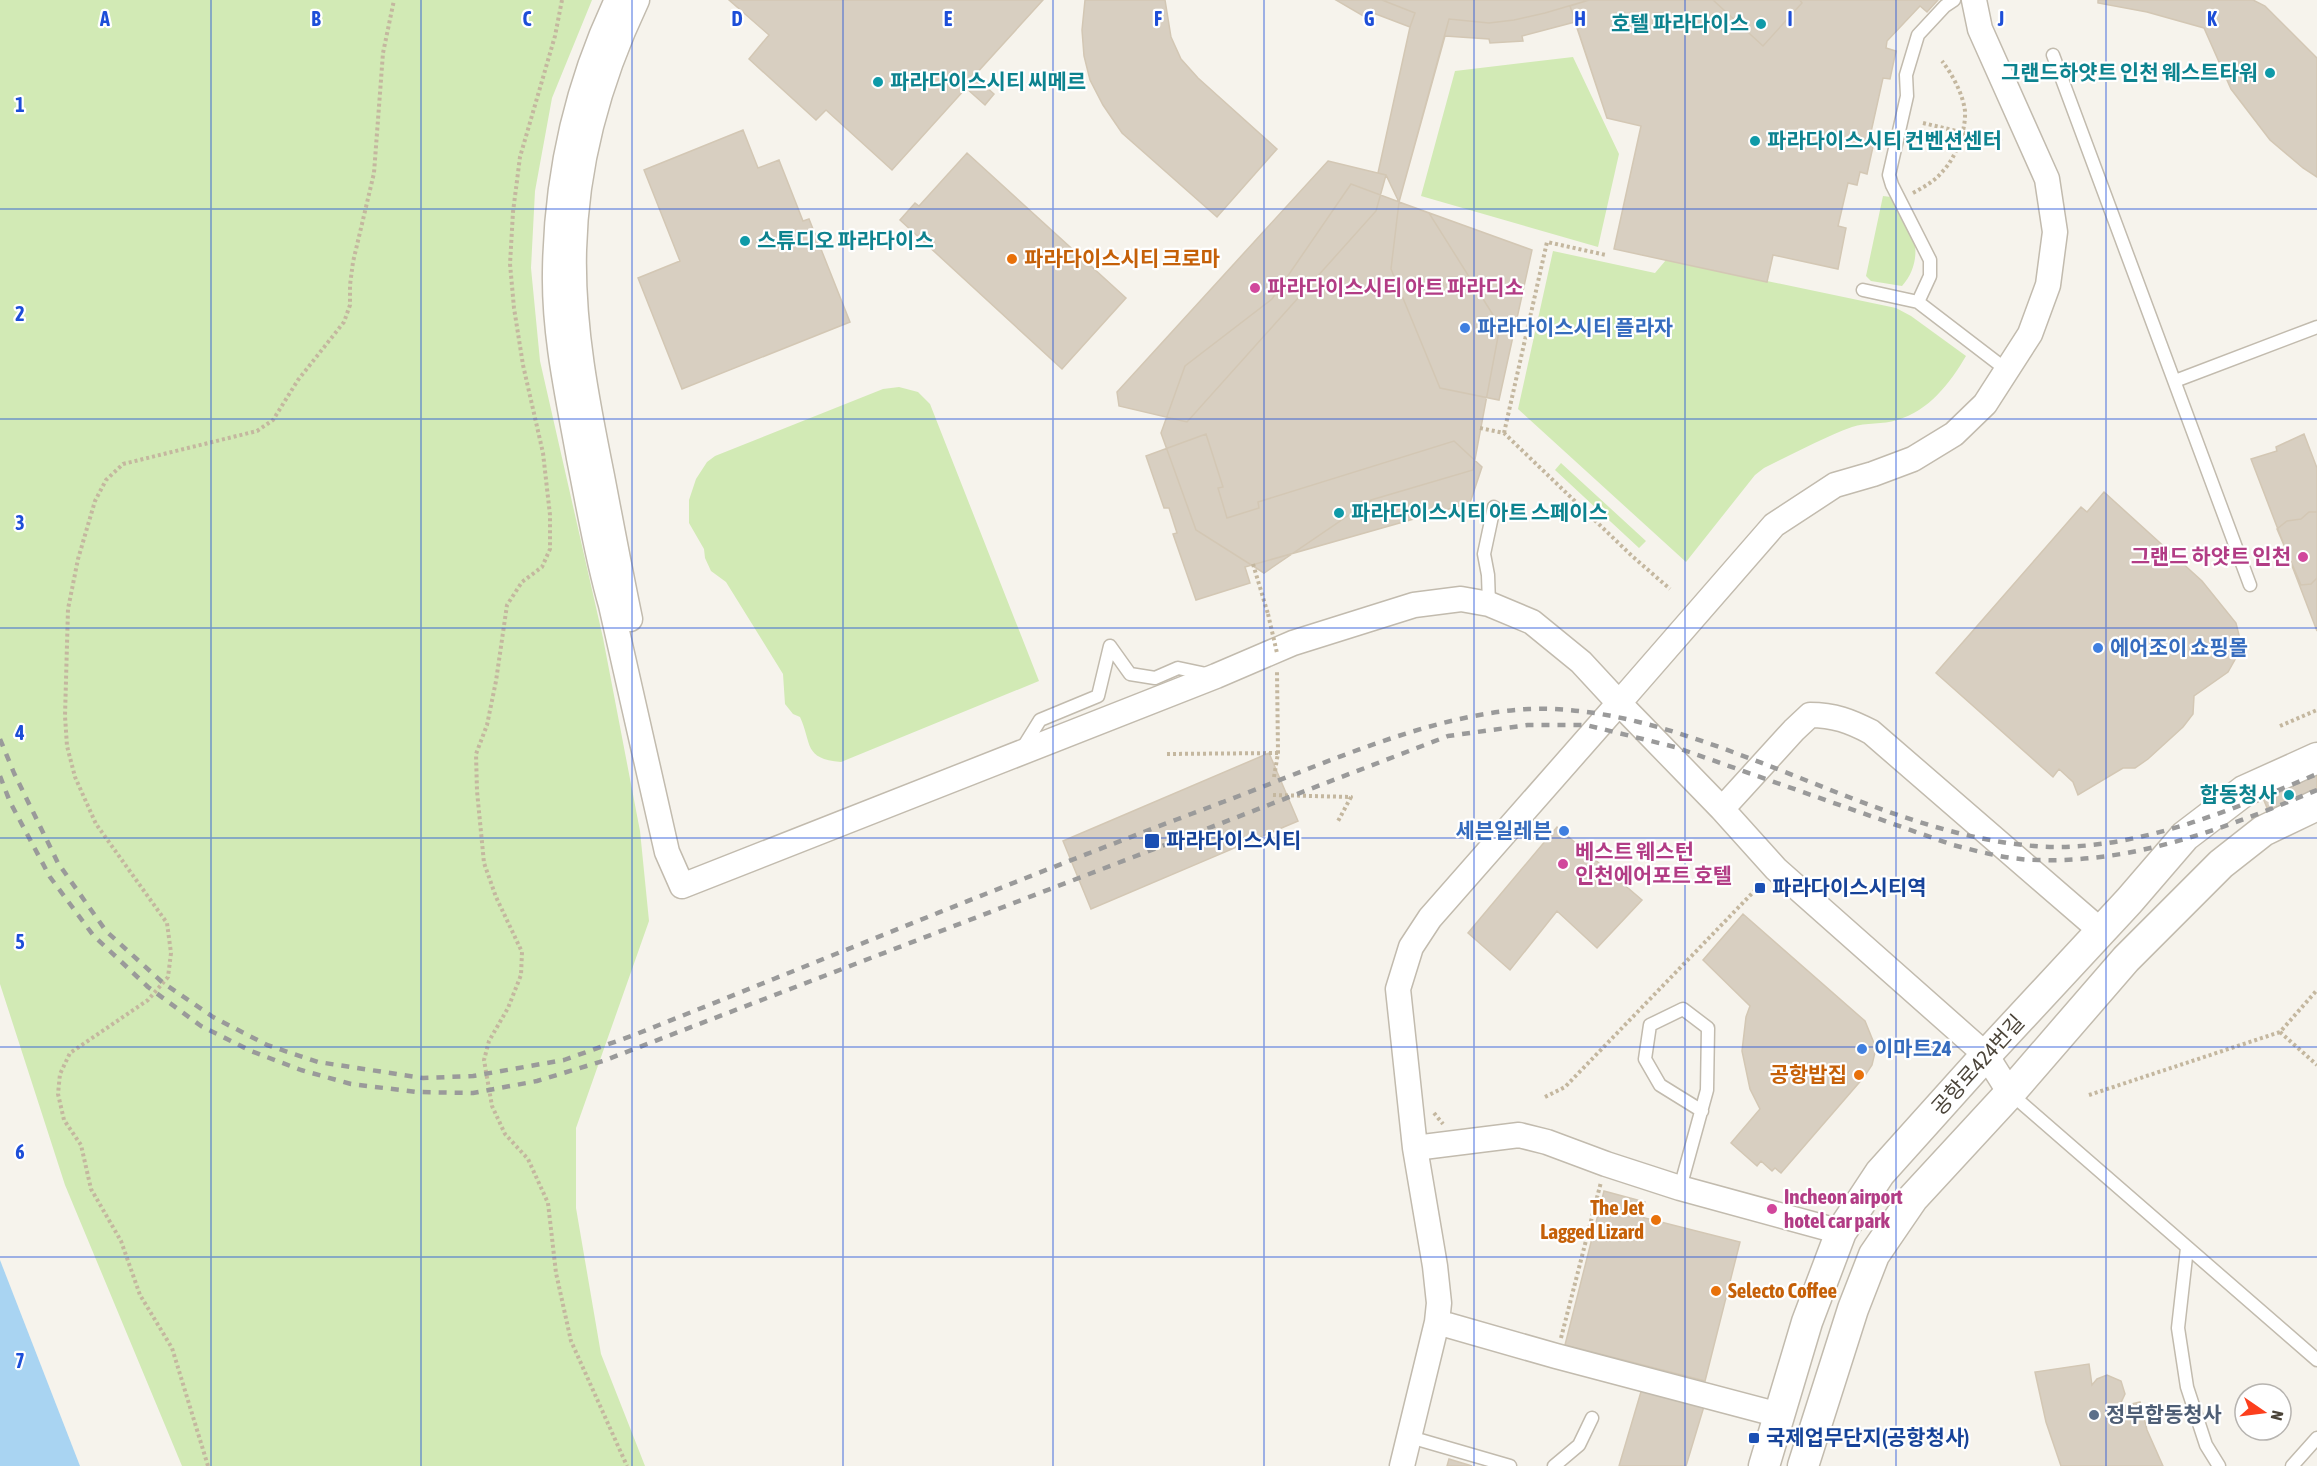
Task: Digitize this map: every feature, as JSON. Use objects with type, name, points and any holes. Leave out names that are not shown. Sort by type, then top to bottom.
[{"type":"street","points":[[617,0],[603,28],[579,96],[569,136],[560,192],[555,274],[559,332],[600,569],[611,605],[667,852],[682,886]]},
{"type":"street","points":[[637,0],[618,41],[593,115],[582,169],[574,250],[576,303],[589,411],[629,615],[679,846],[682,886]]},
{"type":"street","points":[[1402,1466],[1437,1322],[1439,1303],[1415,1148],[1398,989],[1411,947],[1430,918],[1469,872],[1774,525],[1835,485],[1913,459],[1954,434],[1985,404],[2030,334],[2048,285],[2055,232],[2047,179],[1980,28],[1974,0]]},
{"type":"street","points":[[682,886],[1216,676],[1293,643],[1414,605],[1461,599],[1489,604],[1532,622],[1581,662],[1722,809],[1776,869],[1986,1054],[2010,1093]]},
{"type":"street","points":[[1722,809],[1810,715],[1829,715],[1849,720],[1871,732],[2101,931]]},
{"type":"street","name":"공항로424번길","points":[[1764,1466],[1807,1322],[1841,1232],[1880,1173],[2185,836],[2244,791],[2313,760]]},
{"type":"street","name":"공항로424번길","points":[[1803,1466],[1853,1309],[1874,1255],[1913,1198],[2010,1093],[2126,959],[2221,864],[2263,831],[2317,806]]},
{"type":"street","points":[[1415,1148],[1519,1135],[1547,1142],[1680,1188],[1841,1232]]},
{"type":"street","points":[[1437,1322],[1779,1415]]},
{"type":"lane","points":[[1918,302],[1930,276],[1930,260],[1889,175],[1907,96],[1906,75],[1918,35],[1945,6],[1954,0]]},
{"type":"lane","points":[[2053,55],[2250,585]]},
{"type":"lane","points":[[1863,290],[1918,302],[2008,370]]},
{"type":"lane","points":[[2175,381],[2317,327]]},
{"type":"lane","points":[[1489,604],[1488,575],[1484,554],[1494,507]]},
{"type":"lane","points":[[1019,754],[1040,720],[1098,696],[1110,645],[1130,674],[1155,678],[1178,668],[1216,676]]},
{"type":"lane","points":[[1680,1188],[1702,1111],[1707,1090],[1708,1028],[1683,1009],[1650,1025],[1645,1059],[1660,1084],[1702,1111]]},
{"type":"lane","points":[[2010,1093],[2317,1360]]},
{"type":"lane","points":[[2187,1248],[2178,1328],[2187,1387],[2206,1445],[2219,1466]]},
{"type":"lane","points":[[1554,1466],[1579,1445],[1592,1418]]},
{"type":"lane","points":[[1410,1437],[1510,1466]]},
{"type":"lane","points":[[2292,1466],[2317,1438]]},
{"type":"path","points":[[208,1466],[172,1348],[140,1295],[121,1241],[91,1189],[81,1145],[64,1120],[58,1094],[60,1074],[70,1053],[148,1000],[168,977],[171,953],[167,923],[96,824],[75,777],[67,746],[65,716],[68,609],[78,559],[95,501],[106,480],[123,464],[257,431],[273,420],[298,380],[344,322],[350,305],[353,262],[374,173],[383,53],[394,0]]},
{"type":"path","points":[[562,0],[555,36],[520,157],[513,212],[510,264],[514,308],[523,365],[543,453],[550,515],[550,549],[542,567],[522,582],[507,605],[487,725],[476,754],[484,863],[496,897],[522,952],[521,975],[508,1008],[489,1041],[484,1060],[492,1106],[505,1134],[528,1159],[548,1203],[556,1273],[571,1341],[627,1466]]},
{"type":"path","points":[[1912,194],[1942,172],[1956,151],[1961,132],[1965,110],[1954,78],[1942,61]]},
{"type":"path","points":[[1923,123],[2003,142]]},
{"type":"path","points":[[1504,434],[1547,242],[1606,255]]},
{"type":"path","points":[[1480,428],[1504,434],[1632,556],[1670,589]]},
{"type":"path","points":[[1253,564],[1277,653],[1278,753],[1274,777]]},
{"type":"path","points":[[2280,726],[2317,710]]},
{"type":"path","points":[[1167,754],[1278,753]]},
{"type":"path","points":[[1273,795],[1351,796],[1337,823]]},
{"type":"path","points":[[1545,1097],[1565,1087],[1776,869]]},
{"type":"path","points":[[2089,1095],[2280,1032],[2317,990]]},
{"type":"path","points":[[2280,1032],[2317,1065]]},
{"type":"path","points":[[1556,1356],[1606,1164]]},
{"type":"green space","points":[[0,0],[592,0],[552,98],[535,191],[531,268],[540,361],[603,638],[640,831],[649,921],[576,1128],[576,1208],[601,1354],[645,1466],[182,1466],[65,1185],[0,984]]},
{"type":"green space","points":[[1573,57],[1619,154],[1598,247],[1421,196],[1455,71]]},
{"type":"green space","points":[[1883,196],[1891,197],[1915,245],[1913,267],[1902,286],[1871,281],[1866,276]]},
{"type":"green space","points":[[1553,251],[1655,273],[1666,260],[1896,308],[1911,316],[1966,356],[1946,386],[1919,410],[1892,422],[1852,427],[1764,468],[1755,475],[1686,562],[1518,409]]},
{"type":"green space","points":[[899,387],[918,392],[930,404],[1039,681],[841,762],[829,760],[814,753],[800,717],[793,714],[785,704],[783,674],[726,582],[711,571],[704,549],[689,523],[689,500],[696,479],[707,462],[715,456],[883,389]]},
{"type":"green space","points":[[1561,463],[1646,541],[1639,548],[1555,470]]},
{"type":"water","points":[[0,1260],[80,1466],[0,1466]]},
{"type":"building","name":"파라다이스시티 씨메르","points":[[729,0],[1043,0],[974,76],[994,94],[985,105],[966,88],[892,170],[826,110],[816,120],[749,59],[769,35]]},
{"type":"building","points":[[1085,0],[1165,0],[1171,37],[1181,59],[1198,78],[1277,149],[1217,217],[1122,133],[1103,105],[1090,80],[1084,56],[1082,30]]},
{"type":"building","name":"파라다이스시티 컨벤션센터","points":[[1336,0],[1713,0],[1763,46],[1802,3],[1800,0],[1938,0],[1927,12],[1920,6],[1887,41],[1886,48],[1896,51],[1890,79],[1883,78],[1869,141],[1874,142],[1867,174],[1860,172],[1857,185],[1848,183],[1838,226],[1846,228],[1838,269],[1773,255],[1767,282],[1614,249],[1641,126],[1607,118],[1575,22],[1522,36],[1523,41],[1490,43],[1489,39],[1445,36],[1399,202],[1386,175],[1378,173],[1410,27],[1368,11],[1365,17]]},
{"type":"building","points":[[1382,0],[1589,0],[1514,20],[1489,23],[1449,19],[1399,202],[1386,175],[1378,173],[1415,13]]},
{"type":"building","name":"파라다이스시티 컨벤션센터","points":[[1589,0],[1713,0],[1763,46],[1802,3],[1800,0],[1938,0],[1927,12],[1920,6],[1887,41],[1886,48],[1896,51],[1890,79],[1883,78],[1869,141],[1874,142],[1867,174],[1860,172],[1857,185],[1848,183],[1838,226],[1846,228],[1838,269],[1773,255],[1767,282],[1614,249],[1641,126],[1607,118],[1570,6]]},
{"type":"building","name":"호텔 파라다이스","points":[[1713,0],[1800,0],[1802,3],[1763,46]]},
{"type":"building","name":"그랜드하얏트 인천 웨스트타워","points":[[2098,0],[2253,0],[2265,6],[2317,58],[2317,177],[2270,140],[2231,89],[2204,28],[2147,12],[2098,3]]},
{"type":"building","name":"스튜디오 파라다이스","points":[[743,130],[758,168],[779,160],[803,221],[809,219],[850,322],[682,389],[638,278],[680,261],[644,170]]},
{"type":"building","name":"파라다이스시티 크로마","points":[[967,153],[1126,298],[1062,369],[900,220],[915,203],[919,206]]},
{"type":"building","points":[[1328,161],[1386,175],[1376,211],[1187,422],[1119,406],[1117,392]]},
{"type":"building","points":[[1351,184],[1429,213],[1500,326],[1473,470],[1371,500],[1264,573],[1196,530],[1161,433],[1185,366],[1272,299]]},
{"type":"building","name":"파라다이스시티 플라자","points":[[1399,202],[1532,250],[1499,400],[1440,388],[1391,269]]},
{"type":"building","name":"파라다이스시티 아트 스페이스","points":[[1206,434],[1223,487],[1218,488],[1227,518],[1259,508],[1258,502],[1454,441],[1482,467],[1470,503],[1245,567],[1250,583],[1196,600],[1173,534],[1177,533],[1169,508],[1164,508],[1146,456]]},
{"type":"building","name":"그랜드 하얏트 인천","points":[[2304,434],[2317,468],[2317,631],[2251,459],[2277,451],[2276,447]]},
{"type":"building","name":"에어조이 쇼핑몰","points":[[2104,492],[2202,581],[2236,623],[2240,639],[2237,656],[2228,672],[2194,696],[2193,714],[2183,727],[2135,768],[2123,768],[2078,795],[2073,782],[2059,769],[2053,777],[1936,673],[2081,507],[2087,512]]},
{"type":"building","points":[[2309,512],[2317,512],[2317,578],[2311,584],[2301,585],[2277,529],[2287,521],[2301,519]]},
{"type":"building","name":"합동청사","points":[[2317,746],[2317,815],[2277,832],[2253,774]]},
{"type":"building","points":[[1269,753],[1298,821],[1091,909],[1063,841]]},
{"type":"building","name":"베스트 웨스턴 인천에어포트 호텔","points":[[1557,827],[1642,900],[1597,948],[1557,911],[1510,970],[1468,933]]},
{"type":"building","name":"베스트 웨스턴 인천에어포트 호텔","points":[[1557,827],[1642,900],[1597,948],[1557,911],[1510,970],[1468,933]]},
{"type":"building","points":[[1743,914],[1865,1021],[1876,1048],[1872,1065],[1864,1077],[1781,1173],[1775,1168],[1772,1171],[1761,1161],[1757,1166],[1731,1143],[1760,1109],[1750,1089],[1742,1051],[1746,1017],[1750,1006],[1703,960]]},
{"type":"building","points":[[1604,1191],[1645,1202],[1641,1217],[1740,1242],[1705,1381],[1565,1345]]},
{"type":"building","name":"정부합동청사","points":[[2089,1364],[2092,1385],[2097,1379],[2107,1375],[2121,1381],[2125,1394],[2119,1407],[2140,1402],[2147,1430],[2163,1466],[2061,1466],[2046,1422],[2035,1372]]},
{"type":"building","points":[[1643,1385],[1705,1403],[1686,1466],[1619,1466]]},
{"type":"building","points":[[1449,1459],[1472,1466],[1447,1466]]},
{"type":"railway","points":[[0,739],[58,863],[106,931],[162,982],[213,1017],[267,1045],[318,1062],[423,1078],[473,1076],[564,1060],[634,1035],[1001,888],[1374,744],[1413,731],[1491,713],[1558,709],[1644,723],[1727,750],[1891,813],[1962,834],[2034,846],[2070,847],[2143,836],[2215,815],[2317,774]]},
{"type":"railway","points":[[0,776],[10,802],[50,877],[93,935],[148,987],[201,1026],[251,1051],[301,1070],[351,1084],[417,1092],[473,1093],[537,1081],[603,1061],[1448,736],[1528,725],[1586,725],[1675,747],[1953,845],[2028,860],[2111,856],[2147,849],[2216,829],[2317,790]]},
{"type":"place","name":"호텔 파라다이스","points":[[1761,24]]},
{"type":"place","name":"그랜드하얏트 인천 웨스트타워","points":[[2270,73]]},
{"type":"place","name":"파라다이스시티 씨메르","points":[[878,82]]},
{"type":"place","name":"파라다이스시티 컨벤션센터","points":[[1755,141]]},
{"type":"place","name":"스튜디오 파라다이스","points":[[745,241]]},
{"type":"place","name":"파라다이스시티 크로마","points":[[1012,259]]},
{"type":"place","name":"파라다이스시티 아트 파라디소","points":[[1255,288]]},
{"type":"place","name":"파라다이스시티 플라자","points":[[1465,328]]},
{"type":"place","name":"파라다이스시티 아트 스페이스","points":[[1339,513]]},
{"type":"place","name":"그랜드 하얏트 인천","points":[[2303,557]]},
{"type":"place","name":"에어조이 쇼핑몰","points":[[2098,648]]},
{"type":"place","name":"합동청사","points":[[2289,795]]},
{"type":"place","name":"세븐일레븐","points":[[1564,831]]},
{"type":"place","name":"파라다이스시티","points":[[1152,841]]},
{"type":"place","name":"베스트 웨스턴 인천에어포트 호텔","points":[[1563,864]]},
{"type":"place","name":"파라다이스시티역","points":[[1760,888]]},
{"type":"place","name":"이마트24","points":[[1862,1049]]},
{"type":"place","name":"공항밥집","points":[[1859,1075]]},
{"type":"place","name":"Incheon airport hotel car park","points":[[1772,1209]]},
{"type":"place","name":"The Jet Lagged Lizard","points":[[1656,1220]]},
{"type":"place","name":"Selecto Coffee","points":[[1716,1291]]},
{"type":"place","name":"정부합동청사","points":[[2094,1415]]},
{"type":"place","name":"국제업무단지(공항청사)","points":[[1754,1438]]}]
